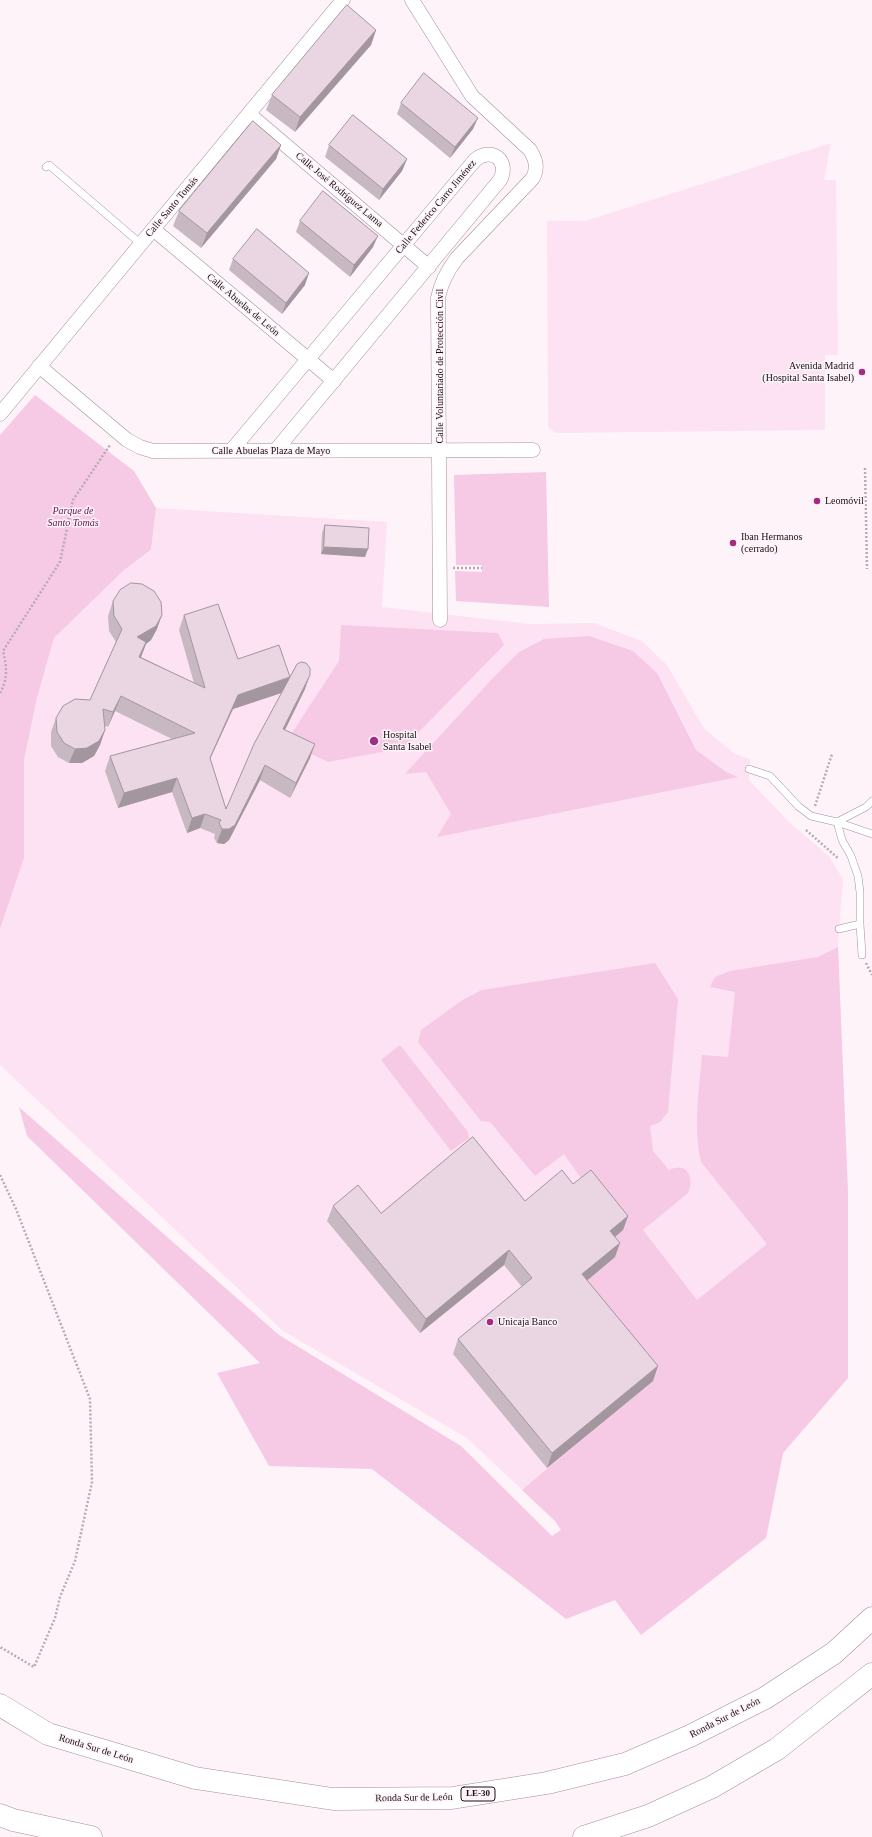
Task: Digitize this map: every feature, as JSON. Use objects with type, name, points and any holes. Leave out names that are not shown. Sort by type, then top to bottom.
[{"type":"highway","name":"Ronda Sur de León","points":[[0,1705],[48,1734],[195,1778],[333,1799],[452,1798],[547,1783],[625,1764],[683,1740],[765,1698],[834,1653],[872,1618]]},
{"type":"highway","points":[[584,1837],[648,1816],[712,1787],[777,1749],[872,1674]]},
{"type":"highway","points":[[0,1717],[48,1734]]},
{"type":"highway","points":[[4,1817],[91,1837]]},
{"type":"street","name":"Calle Santo Tomás","points":[[0,414],[343,0]]},
{"type":"street","name":"Calle Voluntariado de Protección Civil","points":[[412,0],[469,91],[481,105],[530,150],[535,159],[537,169],[533,178],[457,258],[447,270],[440,284],[438,298],[440,620]]},
{"type":"street","name":"Calle José Rodríguez Lama","points":[[249,114],[429,266]]},
{"type":"street","name":"Calle Federico Carro Jiménez","points":[[231,450],[475,160],[481,155],[488,154],[500,160],[504,167],[504,174],[500,180],[276,450]]},
{"type":"street","name":"Calle Abuelas de León","points":[[153,230],[334,381]]},
{"type":"street","name":"Calle Abuelas Plaza de Mayo","points":[[39,366],[119,433],[140,447],[153,451],[533,450]]},
{"type":"lane","points":[[46,167],[49,166],[141,244]]},
{"type":"lane","points":[[749,769],[770,776],[798,806],[811,816],[837,822],[872,834]]},
{"type":"lane","points":[[837,822],[866,807],[872,801]]},
{"type":"lane","points":[[837,822],[842,840],[851,856],[858,876],[862,955]]},
{"type":"lane","points":[[839,928],[860,924]]},
{"type":"path","points":[[0,693],[5,684],[7,667],[1,650],[60,562],[73,500],[119,433]]},
{"type":"path","points":[[865,468],[868,569]]},
{"type":"path","points":[[440,568],[482,568]]},
{"type":"path","points":[[814,808],[832,754]]},
{"type":"path","points":[[806,830],[835,854],[843,865]]},
{"type":"path","points":[[0,1175],[16,1209],[90,1399],[92,1482],[75,1562],[60,1597],[55,1618],[34,1667],[0,1647]]},
{"type":"shaded area","points":[[831,143],[824,180],[836,180],[838,355],[825,355],[825,430],[556,433],[548,427],[547,221],[585,221]]},
{"type":"shaded area","points":[[156,508],[387,522],[382,607],[530,624],[594,623],[642,641],[667,665],[704,728],[735,754],[750,759],[749,780],[790,823],[829,856],[843,879],[838,947],[848,1193],[848,1378],[783,1453],[766,1538],[641,1635],[555,1521],[467,1438],[283,1331],[0,1065],[0,929],[24,858],[24,760],[37,698],[54,638],[123,571],[151,551]]},
{"type":"green space","name":"Parque de Santo Tomás","points":[[35,395],[134,471],[156,508],[151,550],[123,571],[54,638],[37,698],[24,760],[24,858],[0,929],[0,435]]},
{"type":"green space","points":[[546,472],[549,607],[456,601],[455,571],[482,572],[482,565],[456,565],[454,475]]},
{"type":"green space","points":[[341,625],[498,633],[504,645],[403,748],[328,762],[286,742],[339,661]]},
{"type":"green space","points":[[589,636],[633,651],[657,673],[696,750],[726,772],[738,777],[437,837],[451,814],[426,772],[405,774],[492,679],[519,652],[544,639]]},
{"type":"green space","points":[[838,947],[848,1193],[848,1378],[783,1453],[766,1538],[641,1635],[615,1600],[566,1619],[372,1469],[269,1466],[217,1373],[260,1363],[27,1136],[19,1107],[279,1335],[461,1446],[552,1536],[561,1530],[555,1521],[522,1490],[652,1381],[577,1289],[585,1184],[564,1154],[535,1176],[490,1122],[481,1121],[418,1042],[421,1030],[464,999],[482,990],[655,963],[678,999],[668,1112],[660,1122],[650,1126],[653,1151],[669,1170],[675,1168],[685,1169],[688,1172],[691,1182],[688,1193],[643,1230],[697,1300],[767,1244],[701,1162],[697,1135],[697,1122],[702,1055],[728,1057],[735,992],[710,987],[715,977],[730,971],[818,957]]},
{"type":"green space","points":[[400,1045],[468,1132],[469,1138],[451,1151],[381,1060]]},
{"type":"building","points":[[347,5],[376,30],[300,117],[272,95]]},
{"type":"building","points":[[424,73],[478,118],[455,147],[401,103]]},
{"type":"building","points":[[353,115],[407,159],[383,189],[329,145]]},
{"type":"building","points":[[253,121],[281,145],[207,233],[179,211]]},
{"type":"building","points":[[323,191],[378,236],[354,265],[300,221]]},
{"type":"building","points":[[257,229],[309,273],[286,303],[233,259]]},
{"type":"building","points":[[325,525],[369,528],[368,549],[324,547]]},
{"type":"building","points":[[131,583],[142,584],[154,591],[161,602],[162,615],[156,626],[137,637],[146,642],[139,657],[205,688],[184,615],[218,604],[238,659],[279,645],[290,677],[238,695],[210,758],[226,809],[254,744],[297,664],[301,662],[306,663],[310,668],[310,675],[283,729],[315,744],[296,783],[265,765],[235,825],[229,829],[222,829],[219,823],[221,820],[205,814],[192,818],[177,778],[124,793],[110,756],[195,733],[121,696],[113,712],[103,709],[105,730],[99,741],[87,748],[75,749],[64,743],[57,732],[56,718],[63,706],[75,699],[90,700],[122,629],[114,616],[113,601],[120,590]]},
{"type":"building","points":[[473,1137],[525,1201],[562,1170],[573,1184],[591,1170],[628,1216],[610,1231],[620,1243],[582,1274],[658,1366],[552,1453],[458,1339],[532,1278],[509,1250],[426,1319],[333,1206],[358,1185],[381,1213]]},
{"type":"place","name":"Avenida Madrid (Hospital Santa Isabel)","points":[[862,372]]},
{"type":"place","name":"Leomóvil","points":[[817,501]]},
{"type":"place","name":"Iban Hermanos (cerrado)","points":[[733,543]]},
{"type":"place","name":"Hospital Santa Isabel","points":[[374,741]]},
{"type":"place","name":"Unicaja Banco","points":[[490,1322]]}]
